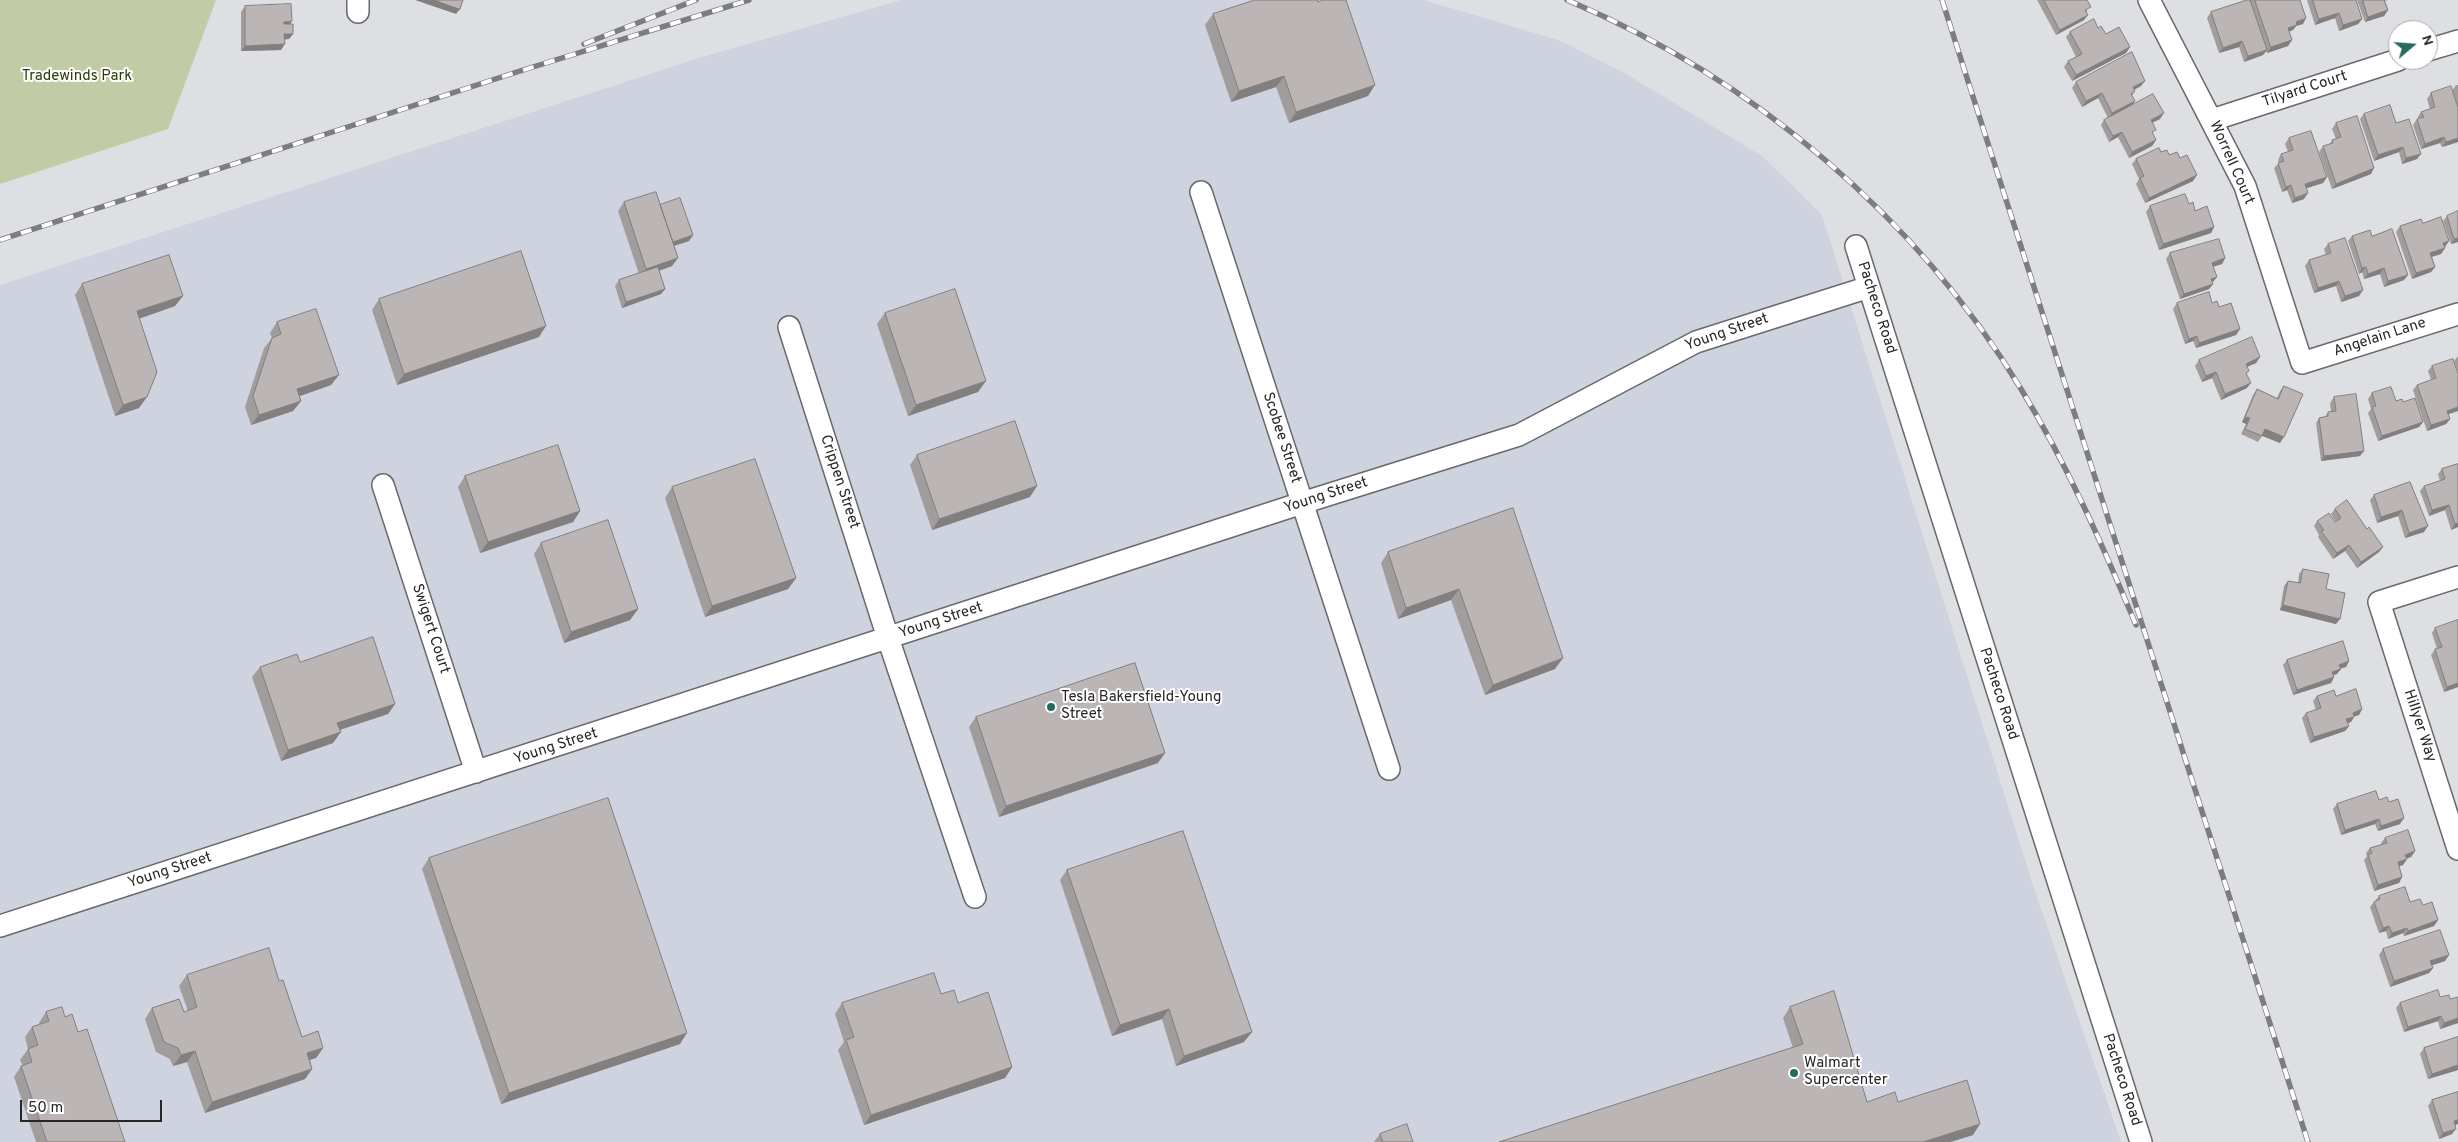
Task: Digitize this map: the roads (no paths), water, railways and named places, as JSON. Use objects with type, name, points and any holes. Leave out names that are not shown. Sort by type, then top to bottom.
[{"type":"street","name":"Worrell Court","points":[[2149,0],[2245,186],[2302,364]]},
{"type":"street","points":[[2438,47],[2458,41]]},
{"type":"street","name":"Tilyard Court","points":[[2212,120],[2388,63]]},
{"type":"street","name":"Scobee Street","points":[[1201,192],[1389,769]]},
{"type":"street","name":"Pacheco Road","points":[[1856,246],[2141,1142]]},
{"type":"street","name":"Young Street","points":[[0,926],[1302,503],[1519,436],[1696,342],[1869,287]]},
{"type":"street","name":"Angelain Lane","points":[[2302,364],[2458,314]]},
{"type":"street","name":"Crippen Street","points":[[789,327],[888,638],[975,897]]},
{"type":"street","name":"Swigert Court","points":[[383,485],[476,772]]},
{"type":"street","name":"Hillyer Way","points":[[2458,577],[2379,602],[2458,849]]},
{"type":"railway","points":[[584,44],[696,0]]},
{"type":"railway","points":[[0,240],[520,71],[749,0]]},
{"type":"railway","points":[[1567,0],[1635,32],[1701,70],[1765,112],[1824,159],[1880,211],[1932,267],[1979,326],[2038,417],[2069,475],[2136,625]]},
{"type":"railway","points":[[1942,0],[2308,1142]]},
{"type":"place","name":"Tesla Bakersfield-Young Street","points":[[1051,707]]},
{"type":"place","name":"Walmart Supercenter","points":[[1794,1073]]},
{"type":"park label","name":"Tradewinds Park","points":[[77,77]]}]
